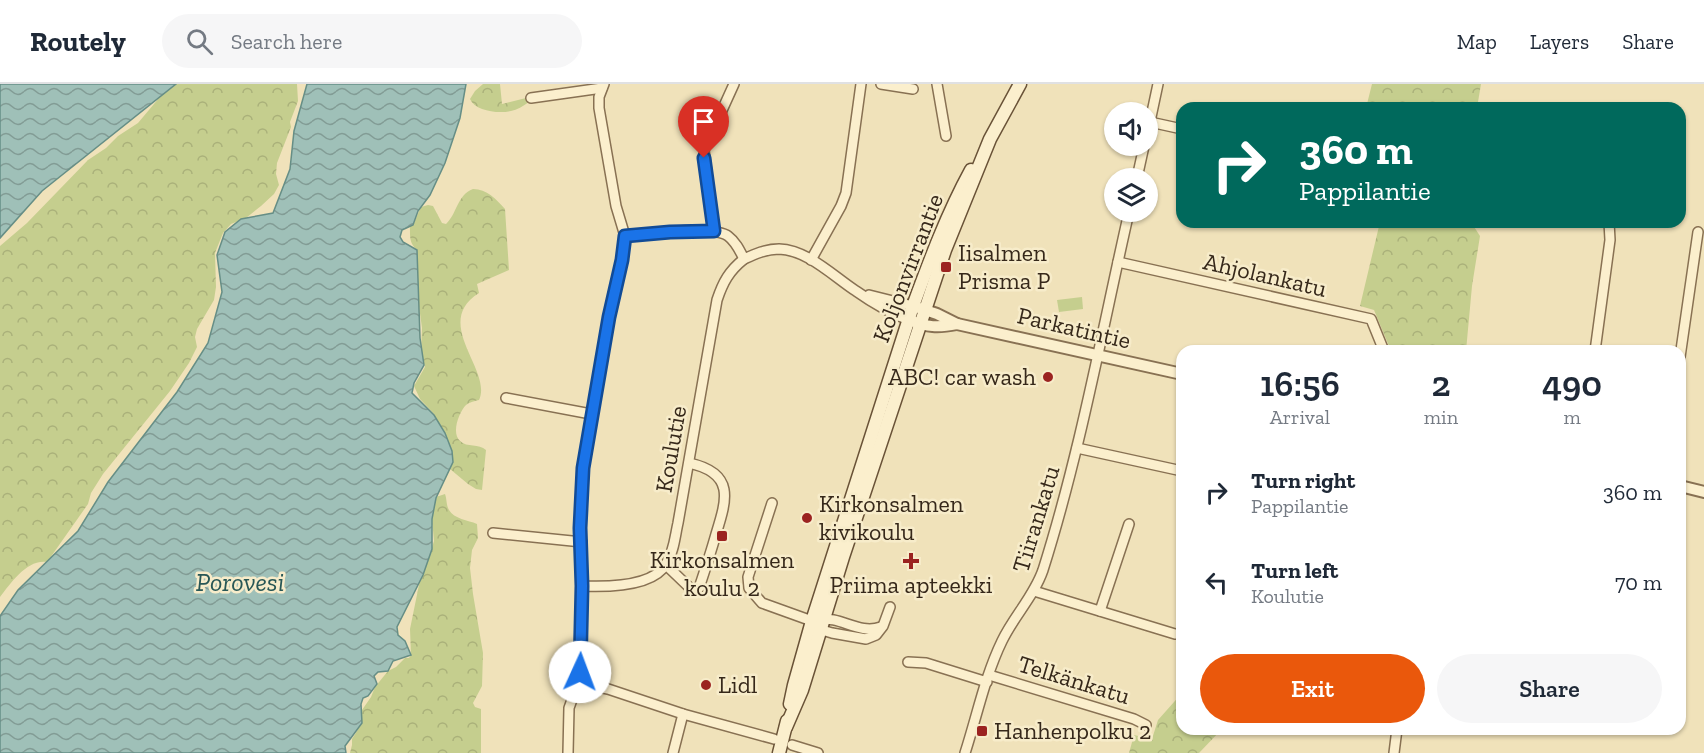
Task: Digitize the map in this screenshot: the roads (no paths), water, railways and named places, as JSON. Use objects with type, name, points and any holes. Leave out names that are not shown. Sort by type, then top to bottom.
[{"type":"main road","name":"Koljonvirrantie","points":[[779,753],[794,686],[820,623],[919,308],[930,259],[962,186],[1020,84]]},
{"type":"street","points":[[714,231],[704,150],[734,84]]},
{"type":"street","points":[[811,260],[841,206],[846,192],[861,84]]},
{"type":"street","points":[[881,84],[913,89]]},
{"type":"street","points":[[937,84],[946,136]]},
{"type":"street","points":[[1154,102],[1158,84]]},
{"type":"street","points":[[531,98],[603,86],[599,97],[599,108],[616,206],[625,236],[591,414],[581,486],[580,672],[569,708],[568,753]]},
{"type":"street","points":[[1158,128],[1176,129]]},
{"type":"street","name":"Tiirankatu","points":[[965,753],[997,652],[1010,625],[1034,591],[1043,569],[1077,448],[1127,222]]},
{"type":"street","points":[[1596,345],[1610,240],[1609,228]]},
{"type":"street","points":[[625,236],[714,231],[727,235],[738,247],[744,259],[762,251],[778,249],[794,252],[811,260],[890,313],[914,322]]},
{"type":"street","points":[[1682,345],[1698,232]]},
{"type":"street","name":"Koulutie","points":[[666,565],[674,545],[717,300],[730,272],[744,259]]},
{"type":"street","name":"Ahjolankatu","points":[[1118,262],[1371,319],[1382,345]]},
{"type":"street","points":[[857,292],[919,308]]},
{"type":"street","name":"Parkatintie","points":[[919,308],[957,324],[1176,373]]},
{"type":"street","name":"Parkatintie","points":[[914,322],[933,327],[957,324]]},
{"type":"street","points":[[506,398],[591,414]]},
{"type":"street","points":[[1077,448],[1176,470]]},
{"type":"street","points":[[582,586],[626,584],[644,580],[655,575],[666,565],[691,589],[699,588],[725,505],[724,490],[717,477],[707,468],[689,463]]},
{"type":"street","points":[[1686,488],[1704,492]]},
{"type":"street","points":[[772,503],[748,576],[749,588],[762,603],[855,638],[866,639],[876,635],[884,626],[890,607]]},
{"type":"street","points":[[1100,611],[1129,524]]},
{"type":"street","points":[[493,533],[582,542]]},
{"type":"street","points":[[1034,591],[1176,634]]},
{"type":"street","name":"Telkänkatu","points":[[908,662],[926,663],[988,678],[1134,719],[1146,725]]},
{"type":"street","points":[[580,672],[590,675],[608,689]]},
{"type":"street","points":[[578,683],[608,689],[683,714],[774,739]]},
{"type":"street","points":[[673,753],[683,714]]},
{"type":"street","points":[[1394,753],[1396,735]]},
{"type":"street","points":[[792,745],[818,753]]},
{"type":"water","points":[[0,84],[176,84],[42,191],[0,238]]},
{"type":"water","name":"Porovesi","points":[[307,84],[466,84],[460,118],[445,163],[430,195],[418,211],[413,225],[402,230],[400,237],[403,242],[417,250],[420,338],[424,365],[414,383],[412,393],[434,415],[445,433],[452,451],[453,462],[436,498],[432,519],[432,549],[423,575],[397,627],[398,635],[405,641],[411,655],[393,661],[388,671],[378,672],[374,676],[377,684],[368,696],[363,698],[362,723],[345,746],[346,753],[0,753],[0,616],[18,590],[78,531],[108,482],[177,392],[208,343],[222,292],[217,255],[225,232],[241,219],[273,213],[290,169],[294,131]]},
{"type":"place","name":"Iisalmen Prisma P","points":[[946,267]]},
{"type":"place","name":"ABC! car wash","points":[[1048,377]]},
{"type":"place","name":"Kirkonsalmen kivikoulu","points":[[807,518]]},
{"type":"place","name":"Kirkonsalmen koulu 2","points":[[722,536]]},
{"type":"place","name":"Priima apteekki","points":[[911,561]]},
{"type":"place","name":"Lidl","points":[[706,685]]},
{"type":"place","name":"Hanhenpolku 2","points":[[982,731]]}]
